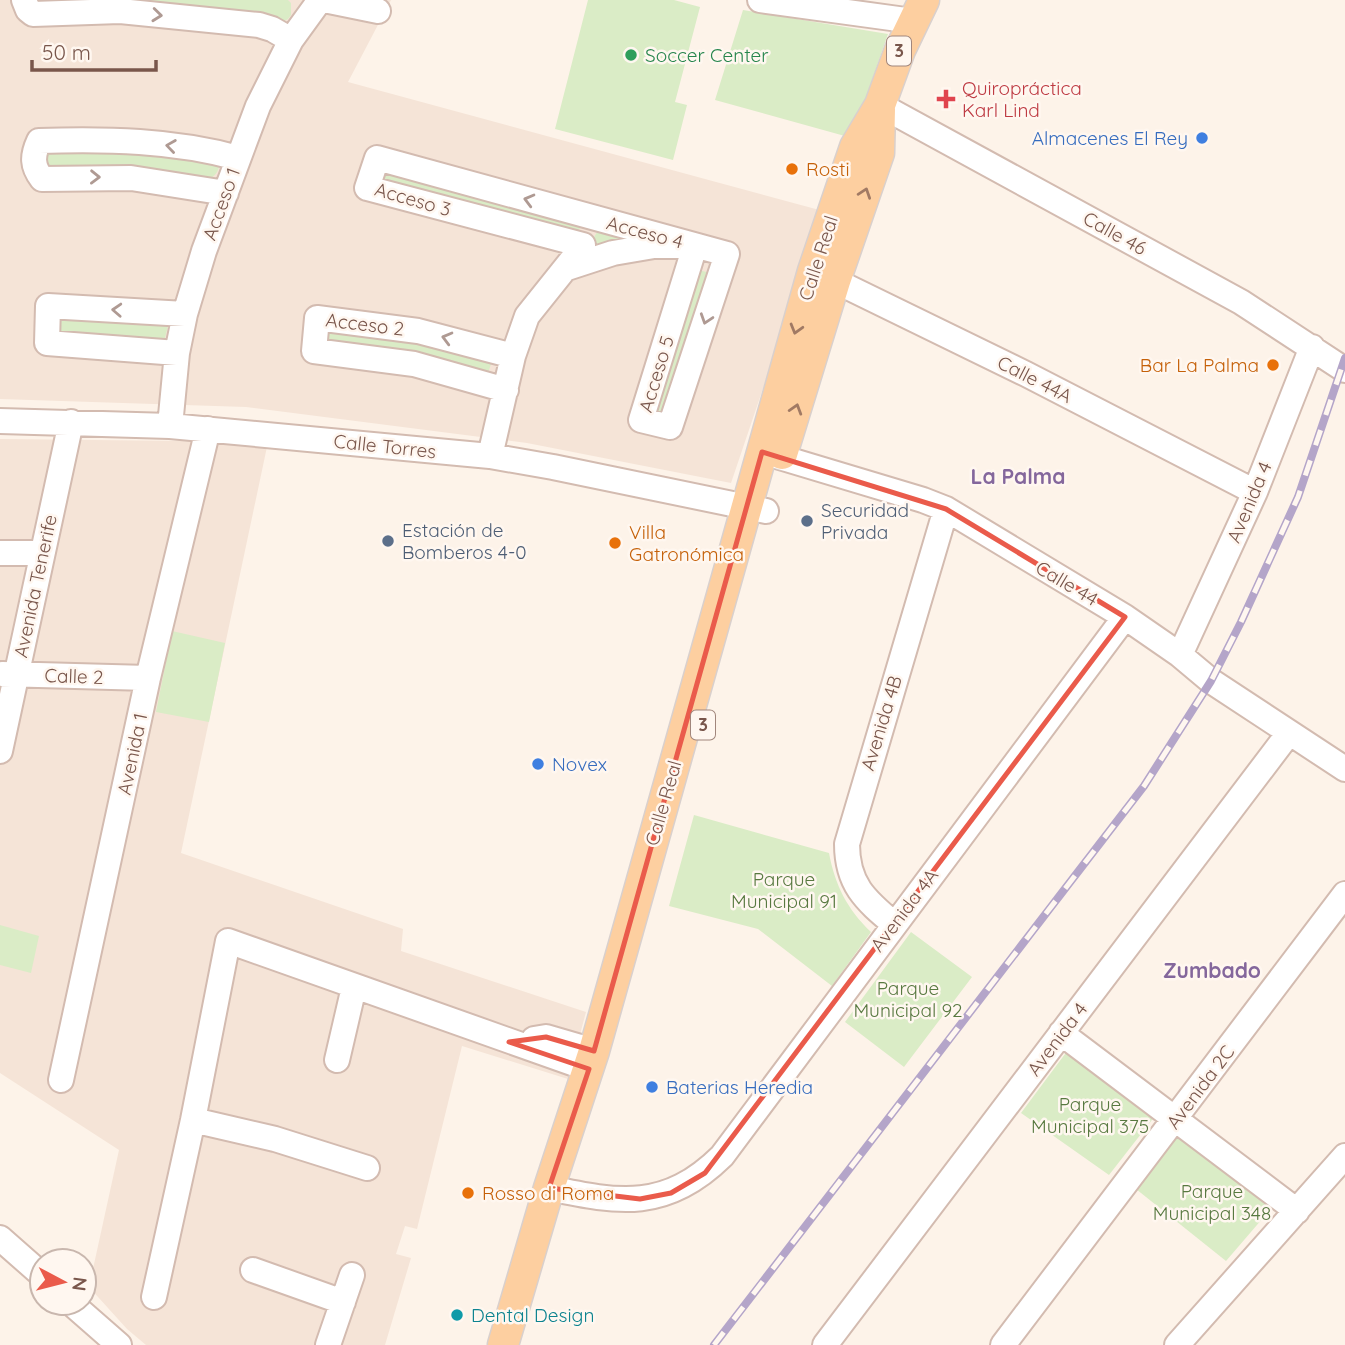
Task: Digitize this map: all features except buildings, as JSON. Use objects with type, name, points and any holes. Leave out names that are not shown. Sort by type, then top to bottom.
[{"type":"main road","name":"Calle Real","points":[[503,1345],[607,1062],[756,509],[824,276],[879,152],[880,105],[900,50],[919,10]]},
{"type":"main road","name":"Calle Real","points":[[523,1345],[591,1060],[756,509]]},
{"type":"street","points":[[24,0],[33,14],[120,6],[259,25],[291,40]]},
{"type":"street","points":[[322,0],[378,11]]},
{"type":"street","name":"Acceso 1","points":[[170,426],[177,353],[185,314],[204,251],[258,106],[291,40],[322,0]]},
{"type":"street","points":[[760,0],[919,10]]},
{"type":"street","name":"Calle 46","points":[[880,105],[1241,302],[1345,370]]},
{"type":"street","points":[[226,192],[131,178],[42,179],[34,169],[34,152],[39,141],[123,140],[238,158]]},
{"type":"street","name":"Acceso 3","points":[[583,245],[367,188],[377,158],[595,218]]},
{"type":"street","points":[[490,456],[513,356],[527,316],[583,245],[595,218]]},
{"type":"street","name":"Acceso 4","points":[[595,218],[727,254]]},
{"type":"street","name":"Acceso 4","points":[[567,268],[613,253],[654,246],[695,246]]},
{"type":"street","name":"Acceso 5","points":[[695,246],[641,420],[670,427],[727,254]]},
{"type":"street","name":"Calle 44A","points":[[824,276],[1026,374],[1255,492]]},
{"type":"street","points":[[177,353],[47,344],[48,306],[185,314]]},
{"type":"street","name":"Acceso 2","points":[[506,390],[414,364],[314,351],[317,318],[418,331],[513,356]]},
{"type":"street","name":"Avenida 4","points":[[1180,655],[1255,492],[1312,347]]},
{"type":"street","name":"Calle Torres","points":[[0,421],[170,426],[490,456],[756,509]]},
{"type":"street","name":"Avenida Tenerife","points":[[0,751],[8,674],[43,553],[71,422]]},
{"type":"street","name":"Avenida 1","points":[[61,1080],[148,678],[208,429]]},
{"type":"street","name":"Calle 44","points":[[771,455],[946,509],[1125,617],[1180,655],[1211,681],[1345,769]]},
{"type":"street","name":"Avenida 4B","points":[[894,924],[864,898],[856,886],[847,859],[847,844],[946,509]]},
{"type":"street","points":[[0,553],[43,553]]},
{"type":"street","name":"Avenida 4A","points":[[558,1190],[600,1198],[656,1197],[689,1184],[722,1156],[1125,617]]},
{"type":"street","name":"Calle 2","points":[[8,674],[148,678]]},
{"type":"street","name":"Avenida 4","points":[[825,1345],[1289,733]]},
{"type":"street","name":"Avenida 2C","points":[[1003,1345],[1345,894]]},
{"type":"street","points":[[154,1297],[228,942],[509,1042],[546,1037],[591,1060]]},
{"type":"street","points":[[337,1060],[354,987]]},
{"type":"street","points":[[1061,1033],[1297,1211]]},
{"type":"street","points":[[193,1120],[275,1139],[367,1168]]},
{"type":"street","points":[[1177,1345],[1345,1156]]},
{"type":"street","points":[[0,1238],[28,1263]]},
{"type":"street","points":[[253,1270],[344,1302]]},
{"type":"street","points":[[328,1345],[352,1275]]},
{"type":"street","points":[[87,1317],[119,1345]]},
{"type":"highlighted area","points":[[762,452],[946,509],[1125,617],[705,1173],[671,1193],[640,1199],[549,1188],[589,1069],[509,1042],[546,1037],[594,1051]]},
{"type":"shaded area","points":[[0,0],[391,0],[348,82],[823,211],[731,483],[527,443],[246,407],[0,399]]},
{"type":"shaded area","points":[[0,439],[268,442],[181,853],[403,929],[401,951],[586,1012],[568,1079],[462,1046],[417,1229],[405,1226],[396,1254],[411,1258],[385,1345],[146,1345],[127,1329],[98,1297],[98,1247],[119,1150],[0,1073]]},
{"type":"green space","points":[[128,0],[288,0],[291,3],[291,15],[282,22]]},
{"type":"green space","name":"Soccer Center","points":[[588,0],[674,0],[700,7],[675,102],[687,105],[673,160],[555,129]]},
{"type":"green space","points":[[743,10],[888,34],[852,138],[715,100]]},
{"type":"green space","points":[[44,144],[220,161],[217,172],[209,179],[47,171]]},
{"type":"green space","points":[[382,167],[585,222],[573,237],[376,185]]},
{"type":"green space","points":[[601,226],[640,237],[582,256]]},
{"type":"green space","points":[[695,269],[714,274],[668,419],[648,415]]},
{"type":"green space","points":[[53,315],[165,320],[168,326],[164,342],[61,340]]},
{"type":"green space","points":[[324,324],[493,358],[487,376],[322,342]]},
{"type":"green space","points":[[172,631],[225,643],[209,722],[156,712]]},
{"type":"green space","name":"Parque Municipal 91","points":[[694,815],[829,853],[843,896],[871,932],[832,986],[758,929],[669,906]]},
{"type":"green space","points":[[0,925],[39,936],[31,973],[0,965]]},
{"type":"green space","name":"Parque Municipal 92","points":[[911,932],[972,977],[904,1067],[845,1022]]},
{"type":"green space","name":"Parque Municipal 375","points":[[1068,1050],[1155,1116],[1109,1175],[1021,1113]]},
{"type":"green space","name":"Parque Municipal 348","points":[[1179,1131],[1275,1204],[1226,1261],[1136,1189]]},
{"type":"railway","points":[[714,1345],[1144,786],[1211,681],[1241,622],[1298,497],[1345,358]]},
{"type":"place","name":"Soccer Center","points":[[631,55]]},
{"type":"place","name":"Quiropráctica Karl Lind","points":[[946,99]]},
{"type":"place","name":"Almacenes El Rey","points":[[1202,138]]},
{"type":"place","name":"Rosti","points":[[792,169]]},
{"type":"place","name":"Bar La Palma","points":[[1273,365]]},
{"type":"place","name":"Securidad Privada","points":[[807,521]]},
{"type":"place","name":"Estación de Bomberos 4-0","points":[[388,541]]},
{"type":"place","name":"Villa Gatronómica","points":[[615,543]]},
{"type":"place","name":"Novex","points":[[538,764]]},
{"type":"place","name":"Baterias Heredia","points":[[652,1087]]},
{"type":"place","name":"Rosso di Roma","points":[[468,1193]]},
{"type":"place","name":"Dental Design","points":[[457,1315]]},
{"type":"district","name":"La Palma","points":[[1018,477]]},
{"type":"district","name":"Zumbado","points":[[1212,971]]}]
